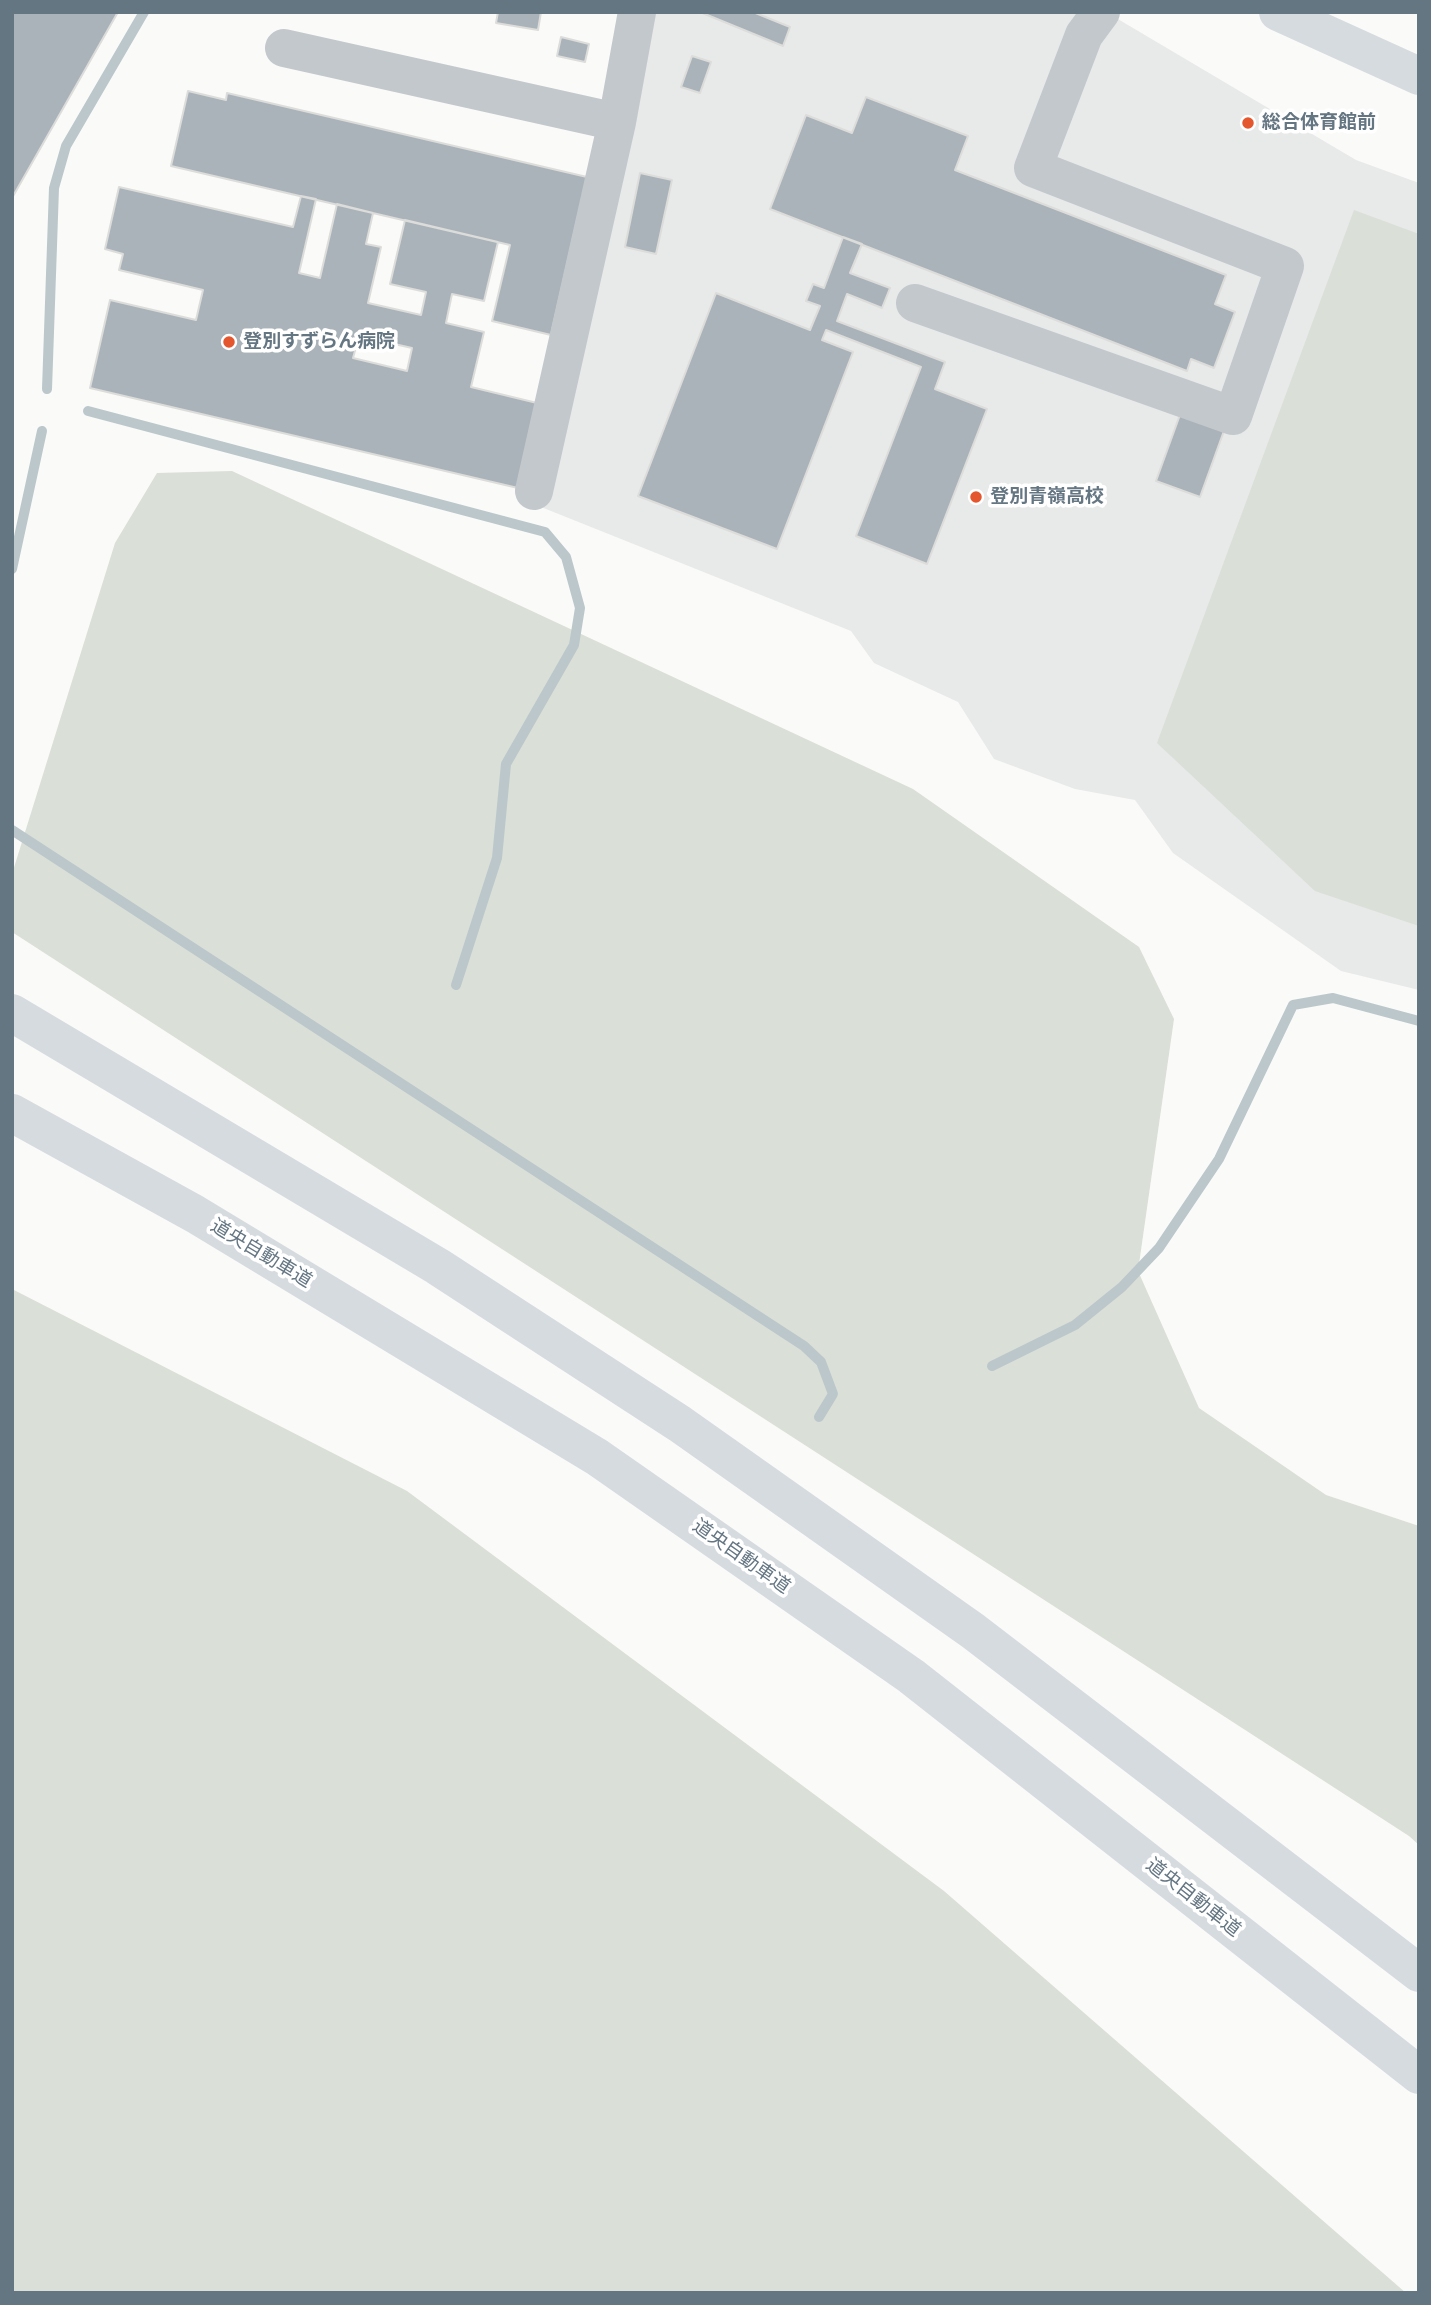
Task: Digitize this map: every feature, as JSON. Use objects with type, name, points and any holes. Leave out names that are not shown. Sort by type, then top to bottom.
[{"type":"main road","points":[[1278,12],[1419,76]]},
{"type":"main road","points":[[12,1013],[437,1266],[680,1423],[973,1632],[1419,1973]]},
{"type":"main road","name":"道央自動車道","points":[[12,1113],[195,1214],[597,1457],[911,1676],[1419,2075]]},
{"type":"lane","points":[[534,491],[617,122],[637,12]]},
{"type":"lane","points":[[915,303],[1233,416],[1285,266],[1033,168],[1084,35],[1101,12]]},
{"type":"lane","points":[[284,48],[617,122]]},
{"type":"shaded area","name":"登別青嶺高校","points":[[655,12],[1106,12],[1356,160],[1419,183],[1419,990],[1341,971],[1173,853],[1135,800],[1075,789],[994,759],[958,702],[874,663],[851,631],[531,503]]},
{"type":"shaded area","points":[[1354,210],[1419,234],[1419,926],[1315,891],[1157,743]]},
{"type":"shaded area","points":[[232,471],[913,789],[1139,947],[1174,1019],[1138,1271],[1199,1408],[1326,1495],[1419,1526],[1419,1845],[1409,1836],[12,932],[12,874],[115,543],[157,473]]},
{"type":"shaded area","points":[[12,1289],[407,1491],[944,1891],[1406,2293],[12,2293]]},
{"type":"building","points":[[12,12],[118,12],[12,198]]},
{"type":"building","points":[[498,12],[541,12],[538,30],[496,23]]},
{"type":"building","points":[[700,12],[753,12],[790,27],[783,46]]},
{"type":"building","points":[[561,37],[589,44],[585,62],[557,56]]},
{"type":"building","points":[[692,56],[711,62],[700,93],[681,87]]},
{"type":"building","points":[[188,91],[226,100],[227,93],[587,177],[551,335],[492,321],[510,245],[171,166]]},
{"type":"building","points":[[866,97],[968,136],[955,170],[1226,275],[1215,304],[1235,312],[1214,368],[1191,359],[1187,371],[770,209],[806,115],[852,133]]},
{"type":"building","points":[[640,173],[672,180],[656,254],[625,247]]},
{"type":"building","name":"登別すずらん病院","points":[[119,187],[293,227],[301,196],[316,199],[299,273],[320,278],[337,204],[373,213],[366,244],[381,247],[368,303],[421,315],[426,292],[390,284],[405,220],[498,242],[484,301],[452,294],[446,323],[484,332],[471,387],[537,403],[518,488],[90,388],[110,300],[196,320],[203,290],[119,270],[123,254],[105,249]],"holes":[[[359,336],[412,348],[407,371],[353,358]]]},
{"type":"building","points":[[843,237],[862,244],[850,273],[890,288],[882,308],[847,294],[837,321],[945,362],[935,389],[987,409],[927,564],[856,536],[921,367],[826,330],[822,340],[853,352],[777,549],[638,496],[716,293],[810,330],[820,306],[806,301],[813,284],[824,288]]},
{"type":"building","points":[[1181,412],[1225,428],[1200,497],[1156,481]]},
{"type":"waterway","points":[[47,389],[54,188],[66,146],[144,12]]},
{"type":"waterway","points":[[88,411],[545,532],[566,557],[580,608],[574,645],[506,764],[497,858],[456,985]]},
{"type":"waterway","points":[[12,569],[42,431]]},
{"type":"waterway","points":[[12,830],[804,1346],[821,1362],[833,1394],[819,1417]]},
{"type":"waterway","points":[[992,1366],[1075,1325],[1122,1287],[1159,1248],[1219,1159],[1293,1005],[1333,998],[1419,1021]]},
{"type":"place","name":"総合体育館前","points":[[1248,123]]},
{"type":"place","name":"登別すずらん病院","points":[[229,342]]},
{"type":"place","name":"登別青嶺高校","points":[[976,497]]}]
